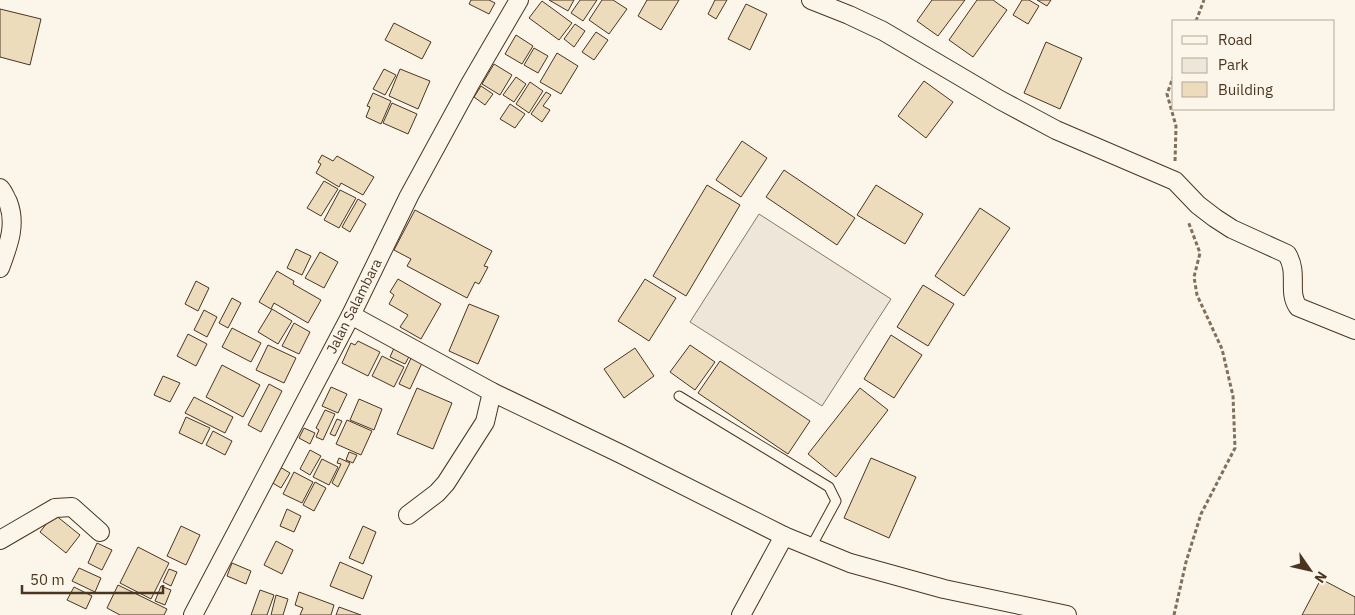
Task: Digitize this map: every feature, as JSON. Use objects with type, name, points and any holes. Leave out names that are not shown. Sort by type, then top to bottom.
[{"type":"street","name":"Jalan Salambara","points":[[193,615],[350,315],[409,196],[470,84],[519,0]]},
{"type":"street","points":[[811,0],[883,31],[1000,100],[1056,130],[1174,181],[1198,205],[1232,229],[1287,254],[1294,268],[1293,295],[1298,307],[1355,330]]},
{"type":"street","points":[[0,188],[3,190],[10,206],[13,224],[0,268]]},
{"type":"street","points":[[350,315],[492,392],[784,536],[850,563],[944,588],[1067,615]]},
{"type":"street","points":[[408,515],[446,483],[485,422],[492,392]]},
{"type":"street","points":[[0,540],[55,508],[72,507],[100,532]]},
{"type":"street","points":[[741,615],[784,536]]},
{"type":"lane","points":[[679,396],[829,487],[836,500],[811,547]]},
{"type":"path","points":[[1196,20],[1204,0]]},
{"type":"path","points":[[1172,80],[1167,94],[1176,126],[1174,181]]},
{"type":"path","points":[[1174,615],[1186,562],[1201,514],[1235,448],[1233,396],[1222,348],[1197,295],[1194,277],[1200,252],[1185,213]]},
{"type":"green space","points":[[759,214],[891,299],[822,406],[690,322]]},
{"type":"building","points":[[471,0],[489,0],[495,3],[489,14],[469,4]]},
{"type":"building","points":[[549,0],[574,0],[568,11]]},
{"type":"building","points":[[580,0],[597,0],[583,21],[571,13]]},
{"type":"building","points":[[602,0],[613,0],[627,9],[609,34],[589,20]]},
{"type":"building","points":[[647,0],[679,0],[661,30],[638,16]]},
{"type":"building","points":[[715,0],[727,0],[716,19],[708,14]]},
{"type":"building","points":[[932,0],[965,0],[938,36],[917,21]]},
{"type":"building","points":[[977,0],[993,0],[1007,10],[973,57],[949,40]]},
{"type":"building","points":[[1022,0],[1029,0],[1039,6],[1028,24],[1013,15]]},
{"type":"building","points":[[1037,0],[1051,0],[1047,6]]},
{"type":"building","points":[[542,1],[572,23],[559,40],[529,18]]},
{"type":"building","points":[[746,4],[767,14],[750,50],[728,39]]},
{"type":"building","points":[[0,9],[41,19],[30,65],[0,57]]},
{"type":"building","points":[[394,23],[431,42],[422,59],[385,40]]},
{"type":"building","points":[[575,24],[585,31],[574,47],[564,39]]},
{"type":"building","points":[[596,32],[608,40],[594,60],[582,52]]},
{"type":"building","points":[[516,35],[533,46],[522,64],[505,54]]},
{"type":"building","points":[[1046,42],[1082,58],[1060,109],[1024,93]]},
{"type":"building","points":[[534,48],[548,56],[538,73],[524,65]]},
{"type":"building","points":[[557,53],[578,66],[561,94],[540,82]]},
{"type":"building","points":[[494,64],[512,75],[500,95],[482,84]]},
{"type":"building","points":[[384,69],[396,75],[385,95],[373,89]]},
{"type":"building","points":[[400,69],[430,81],[418,109],[389,96]]},
{"type":"building","points":[[516,77],[526,84],[514,102],[503,95]]},
{"type":"building","points":[[924,81],[953,102],[926,138],[898,116]]},
{"type":"building","points":[[530,82],[543,91],[529,113],[516,104]]},
{"type":"building","points":[[481,86],[493,94],[485,105],[474,97]]},
{"type":"building","points":[[546,92],[551,95],[543,106],[550,110],[542,122],[531,114]]},
{"type":"building","points":[[373,93],[391,101],[381,124],[366,117],[370,107],[367,106]]},
{"type":"building","points":[[392,103],[417,114],[408,134],[383,123]]},
{"type":"building","points":[[510,104],[525,114],[515,128],[500,119]]},
{"type":"building","points":[[742,141],[767,158],[741,197],[716,180]]},
{"type":"building","points":[[322,155],[333,161],[337,156],[374,177],[363,195],[341,183],[339,187],[316,173],[321,164],[318,162]]},
{"type":"building","points":[[784,170],[855,218],[837,245],[766,197]]},
{"type":"building","points":[[324,181],[338,189],[321,216],[307,208]]},
{"type":"building","points":[[707,185],[740,205],[686,296],[653,276]]},
{"type":"building","points":[[876,185],[923,214],[905,244],[857,215]]},
{"type":"building","points":[[340,190],[356,198],[339,228],[324,220]]},
{"type":"building","points":[[358,199],[366,204],[350,232],[342,227]]},
{"type":"building","points":[[980,208],[1010,228],[964,296],[935,276]]},
{"type":"building","points":[[415,210],[492,251],[484,266],[488,267],[479,284],[475,282],[467,298],[407,266],[411,259],[394,250]]},
{"type":"building","points":[[296,249],[311,256],[302,275],[287,268]]},
{"type":"building","points":[[320,252],[338,262],[324,288],[305,278]]},
{"type":"building","points":[[277,271],[294,281],[293,284],[321,300],[308,323],[274,303],[271,309],[259,302]]},
{"type":"building","points":[[398,279],[441,304],[421,339],[400,327],[408,315],[389,304],[394,295],[390,292]]},
{"type":"building","points":[[645,279],[676,298],[649,341],[618,321]]},
{"type":"building","points":[[196,281],[209,288],[198,311],[185,304]]},
{"type":"building","points":[[923,285],[954,304],[928,346],[897,327]]},
{"type":"building","points":[[232,298],[241,303],[228,328],[219,323]]},
{"type":"building","points":[[469,304],[499,316],[478,364],[449,351]]},
{"type":"building","points":[[272,309],[292,321],[278,344],[258,332]]},
{"type":"building","points":[[204,310],[217,317],[207,337],[194,330]]},
{"type":"building","points":[[294,323],[310,332],[299,354],[282,346]]},
{"type":"building","points":[[232,328],[261,343],[251,362],[222,347]]},
{"type":"building","points":[[188,334],[207,344],[196,366],[177,356]]},
{"type":"building","points":[[891,335],[922,355],[894,398],[864,379]]},
{"type":"building","points":[[358,341],[380,352],[368,376],[342,363],[351,343],[355,345]]},
{"type":"building","points":[[268,345],[296,358],[284,383],[256,370]]},
{"type":"building","points":[[690,345],[715,362],[695,390],[670,372]]},
{"type":"building","points":[[394,348],[410,355],[405,364],[390,357]]},
{"type":"building","points":[[635,348],[654,376],[624,398],[604,369]]},
{"type":"building","points":[[382,356],[404,367],[394,387],[372,376]]},
{"type":"building","points":[[412,356],[423,361],[410,389],[399,384]]},
{"type":"building","points":[[720,361],[810,421],[788,454],[698,393]]},
{"type":"building","points":[[222,365],[260,385],[243,417],[206,397]]},
{"type":"building","points":[[163,376],[180,383],[170,402],[154,395]]},
{"type":"building","points":[[269,384],[282,391],[261,432],[248,425]]},
{"type":"building","points":[[331,387],[347,394],[338,413],[322,406]]},
{"type":"building","points":[[417,388],[452,403],[433,449],[397,434]]},
{"type":"building","points":[[860,388],[888,410],[836,477],[808,454]]},
{"type":"building","points":[[194,397],[233,417],[225,433],[185,413]]},
{"type":"building","points":[[359,399],[382,409],[374,430],[350,420]]},
{"type":"building","points":[[325,410],[335,414],[323,440],[316,437],[319,430],[316,428]]},
{"type":"building","points":[[186,417],[210,428],[202,444],[179,433]]},
{"type":"building","points":[[337,419],[342,421],[335,436],[330,434]]},
{"type":"building","points":[[347,420],[372,431],[361,455],[336,444]]},
{"type":"building","points":[[304,428],[315,433],[310,444],[299,438]]},
{"type":"building","points":[[213,431],[232,441],[225,455],[206,445]]},
{"type":"building","points":[[310,450],[321,456],[310,475],[300,469]]},
{"type":"building","points":[[349,452],[357,455],[353,463],[346,460]]},
{"type":"building","points":[[339,458],[350,463],[338,487],[332,483],[341,464],[337,463]]},
{"type":"building","points":[[871,458],[916,477],[889,538],[844,518]]},
{"type":"building","points":[[322,459],[338,467],[329,485],[313,477]]},
{"type":"building","points":[[280,467],[290,473],[281,488],[271,482]]},
{"type":"building","points":[[294,472],[313,482],[302,503],[283,494]]},
{"type":"building","points":[[315,482],[326,488],[314,511],[303,505]]},
{"type":"building","points":[[287,509],[301,516],[294,532],[280,526]]},
{"type":"building","points":[[54,514],[80,535],[66,553],[40,532]]},
{"type":"building","points":[[181,526],[200,535],[186,565],[167,556]]},
{"type":"building","points":[[363,526],[376,532],[363,564],[349,558]]},
{"type":"building","points":[[276,541],[293,550],[282,574],[264,565]]},
{"type":"building","points":[[97,543],[112,550],[102,570],[88,563]]},
{"type":"building","points":[[138,547],[169,563],[151,599],[120,583]]},
{"type":"building","points":[[340,562],[372,576],[363,599],[330,586]]},
{"type":"building","points":[[232,563],[251,571],[246,584],[227,576]]},
{"type":"building","points":[[79,568],[101,578],[95,592],[72,581]]},
{"type":"building","points":[[169,569],[177,572],[171,586],[163,582]]},
{"type":"building","points":[[1321,579],[1355,597],[1355,615],[1302,615]]},
{"type":"building","points":[[118,585],[167,609],[164,615],[120,615],[107,608]]},
{"type":"building","points":[[161,586],[171,590],[165,605],[155,601]]},
{"type":"building","points":[[74,587],[92,596],[86,609],[67,600]]},
{"type":"building","points":[[260,590],[274,595],[267,615],[251,615]]},
{"type":"building","points":[[299,592],[334,605],[331,615],[300,615],[303,608],[295,605]]},
{"type":"building","points":[[276,595],[288,599],[283,615],[271,615]]},
{"type":"building","points":[[339,607],[361,615],[336,615]]}]
